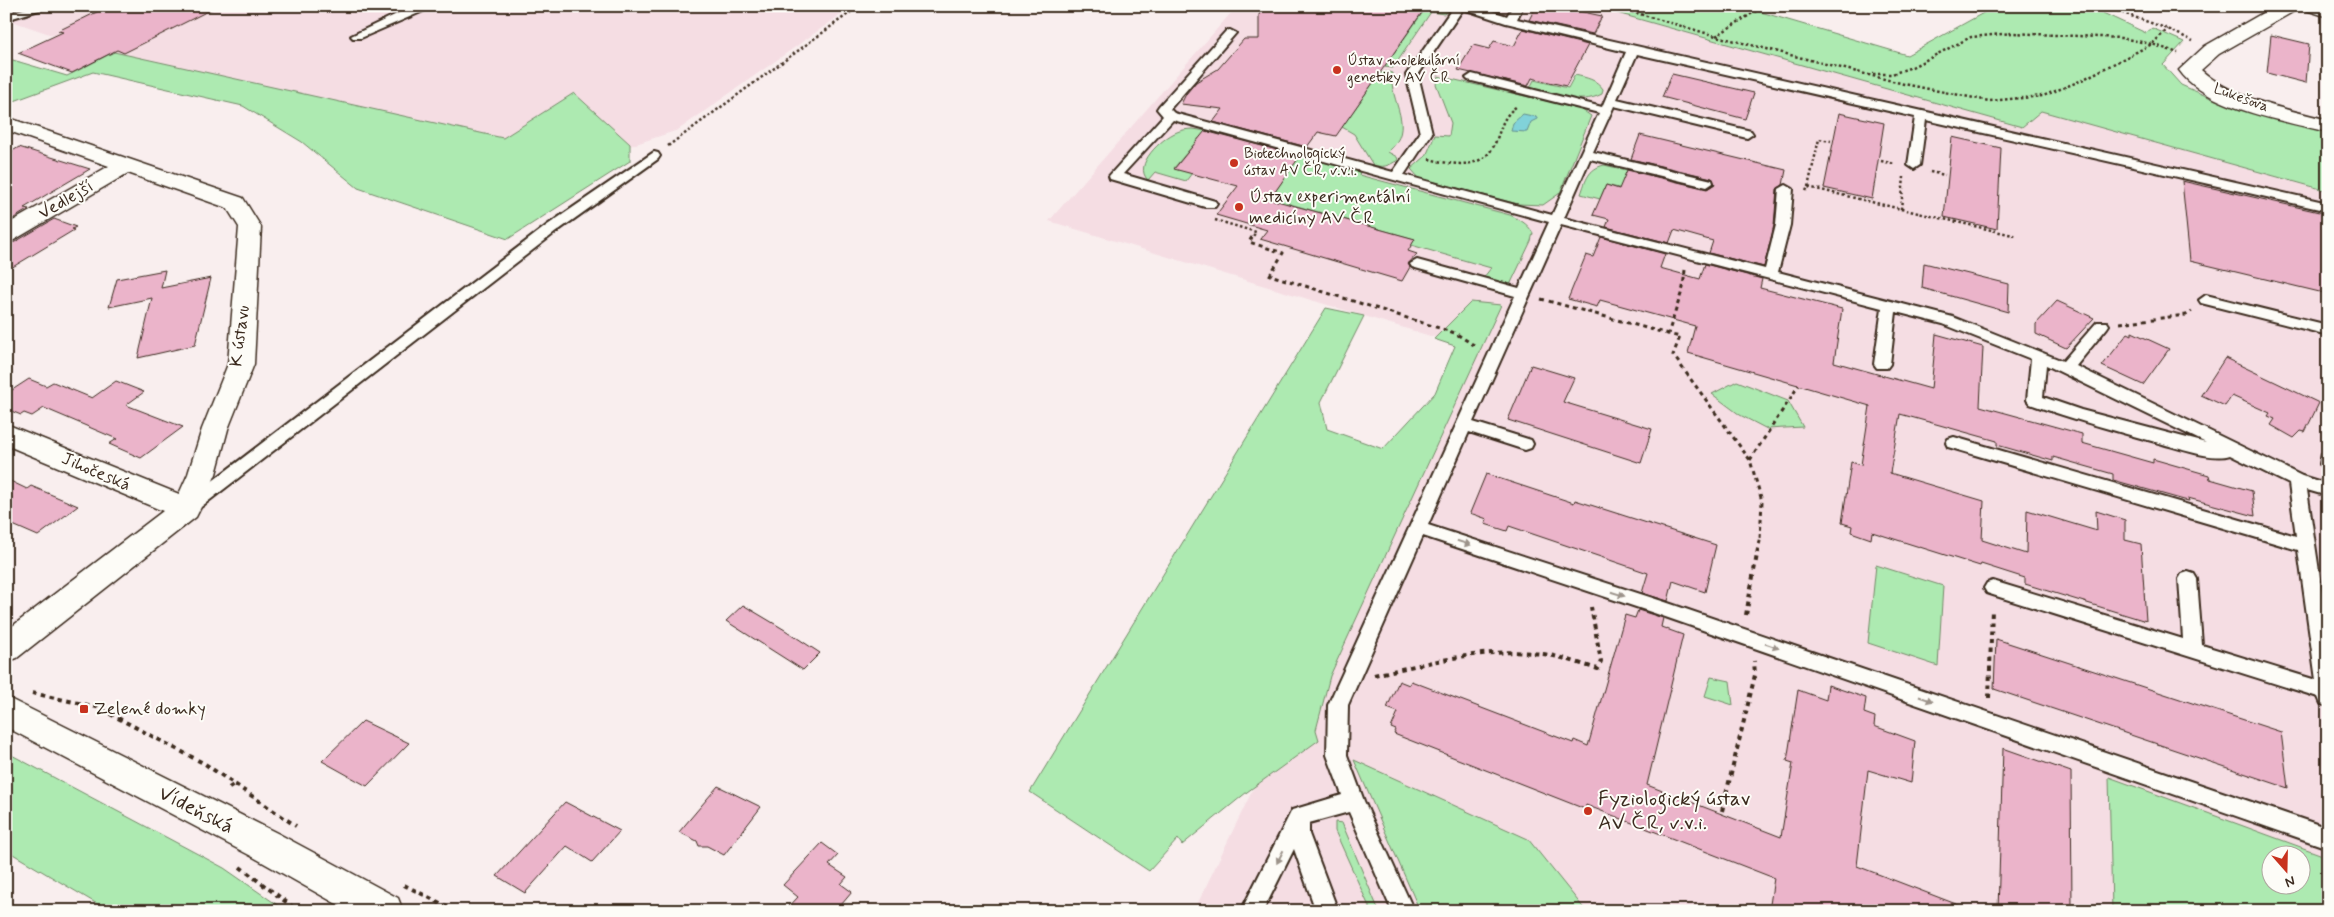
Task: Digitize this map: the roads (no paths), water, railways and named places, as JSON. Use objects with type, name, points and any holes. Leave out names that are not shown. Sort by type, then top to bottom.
[{"type":"street","name":"Lukešova","points":[[2289,6],[2205,55],[2188,70],[2201,83],[2235,99],[2328,126]]},
{"type":"street","points":[[2313,6],[2328,12]]},
{"type":"street","name":"K ústavu","points":[[6,123],[235,203],[250,227],[241,364],[214,429],[202,474],[186,509],[6,649]]},
{"type":"street","name":"Vedlejší","points":[[6,234],[126,165]]},
{"type":"street","name":"Jihočeská","points":[[6,434],[186,509]]},
{"type":"street","name":"Vídeňská","points":[[14,701],[267,846],[385,911]]},
{"type":"lane","points":[[6,17],[47,6]]},
{"type":"lane","points":[[357,36],[407,13],[430,6]]},
{"type":"lane","points":[[1396,177],[1426,133],[1412,75],[1460,6]]},
{"type":"lane","points":[[1465,6],[1510,21],[1633,50],[2328,207]]},
{"type":"lane","points":[[1510,21],[1518,7]]},
{"type":"lane","points":[[1230,33],[1163,108],[1170,116],[1556,220],[1948,320],[2039,356],[2297,481],[2328,490]]},
{"type":"lane","points":[[1403,911],[1354,801],[1337,755],[1338,705],[1633,50]]},
{"type":"lane","points":[[1472,78],[1746,134]]},
{"type":"lane","points":[[1918,167],[1921,115]]},
{"type":"lane","points":[[1170,116],[1115,176],[1210,204]]},
{"type":"lane","points":[[1586,154],[1707,183]]},
{"type":"lane","points":[[186,509],[551,229],[654,156]]},
{"type":"lane","points":[[1770,274],[1783,225],[1786,189]]},
{"type":"lane","points":[[1416,264],[1524,294]]},
{"type":"lane","points":[[2206,300],[2328,330]]},
{"type":"lane","points":[[1882,364],[1890,305]]},
{"type":"lane","points":[[2065,369],[2102,325]]},
{"type":"lane","points":[[2039,356],[2035,400],[2077,415],[2201,448],[2240,453]]},
{"type":"lane","points":[[1464,425],[1525,444]]},
{"type":"lane","points":[[1954,443],[2306,546]]},
{"type":"lane","points":[[2328,458],[2328,464]]},
{"type":"lane","points":[[1993,588],[2327,695],[2323,630],[2306,546],[2297,481]]},
{"type":"lane","points":[[1418,528],[1746,637],[2328,838]]},
{"type":"lane","points":[[2188,579],[2193,651]]},
{"type":"lane","points":[[1252,911],[1299,817],[1354,801]]},
{"type":"lane","points":[[1299,817],[1299,834],[1327,911]]},
{"type":"water","points":[[1523,114],[1537,117],[1537,119],[1531,122],[1527,132],[1511,131],[1513,123]]},
{"type":"place","name":"Ústav molekulární genetiky AV ČR","points":[[1337,70]]},
{"type":"place","name":"Biotechnologický ústav AV ČR, v.v.i.","points":[[1234,163]]},
{"type":"place","name":"Ústav experimentální medicíny AV ČR","points":[[1239,207]]},
{"type":"place","name":"Zelené domky","points":[[84,709]]},
{"type":"place","name":"Fyziologický ústav AV ČR, v.v.i.","points":[[1588,811]]}]
